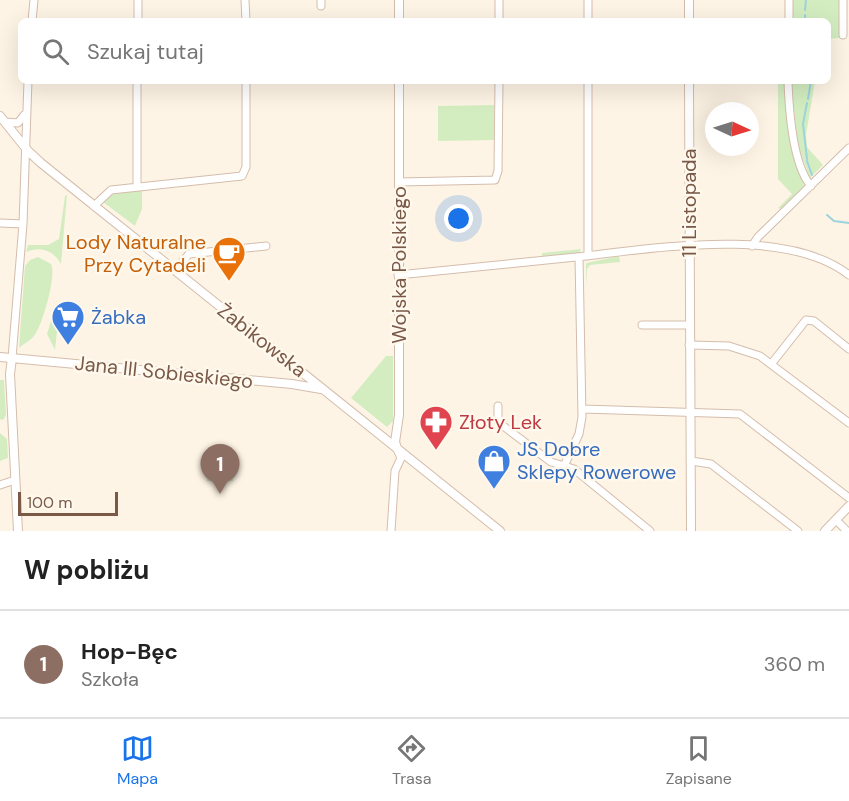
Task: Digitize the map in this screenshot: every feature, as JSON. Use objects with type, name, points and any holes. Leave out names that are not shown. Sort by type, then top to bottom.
[{"type":"street","points":[[32,18],[34,0]]},
{"type":"street","points":[[138,0],[138,18]]},
{"type":"street","points":[[246,0],[246,18]]},
{"type":"street","points":[[399,0],[399,18]]},
{"type":"street","points":[[499,0],[499,18]]},
{"type":"street","points":[[588,0],[588,18]]},
{"type":"street","points":[[689,0],[689,18]]},
{"type":"street","points":[[789,0],[789,18]]},
{"type":"street","points":[[843,0],[843,35]]},
{"type":"street","points":[[18,531],[10,374],[23,224],[28,84]]},
{"type":"street","points":[[137,187],[138,84]]},
{"type":"street","points":[[94,206],[109,190],[242,176],[246,167],[246,84]]},
{"type":"street","name":"Wojska Polskiego","points":[[397,449],[394,442],[399,415],[398,275],[403,182],[399,84]]},
{"type":"street","points":[[403,182],[495,180],[498,171],[499,84]]},
{"type":"street","points":[[565,464],[579,434],[583,409],[588,84]]},
{"type":"street","name":"11 Listopada","points":[[689,84],[691,531]]},
{"type":"street","points":[[788,84],[796,148],[802,172],[811,186]]},
{"type":"street","points":[[3,119],[18,123],[26,113]]},
{"type":"street","name":"Żabikowska","points":[[3,119],[24,147],[94,206],[500,531]]},
{"type":"street","points":[[752,246],[758,237],[848,150]]},
{"type":"street","points":[[0,223],[23,224]]},
{"type":"street","points":[[175,270],[192,253],[266,246]]},
{"type":"street","points":[[398,275],[689,246],[752,246],[809,255],[849,275]]},
{"type":"street","points":[[772,363],[806,320],[814,321],[849,349]]},
{"type":"street","points":[[642,325],[689,325]]},
{"type":"street","points":[[689,345],[735,348],[754,353],[772,363],[849,423]]},
{"type":"street","name":"Jana III Sobieskiego","points":[[0,357],[292,384],[327,392]]},
{"type":"street","points":[[289,362],[292,384]]},
{"type":"street","points":[[498,406],[500,423],[550,462],[565,464],[574,469],[650,531]]},
{"type":"street","points":[[583,409],[742,415],[849,498]]},
{"type":"street","points":[[391,531],[395,471],[401,456],[397,449]]},
{"type":"street","points":[[691,461],[711,464],[798,531]]},
{"type":"street","points":[[0,485],[15,480]]},
{"type":"street","points":[[825,531],[849,506]]},
{"type":"street","points":[[836,520],[848,531]]},
{"type":"green space","points":[[792,0],[840,0],[840,38],[831,39],[831,18],[791,18]]},
{"type":"green space","points":[[778,84],[785,84],[792,150],[804,186],[782,209],[778,208],[792,194],[778,179]]},
{"type":"green space","points":[[791,84],[814,84],[806,135],[807,147],[823,165],[810,178],[798,146]]},
{"type":"green space","points":[[494,105],[494,140],[438,141],[438,106]]},
{"type":"green space","points":[[142,190],[142,209],[135,226],[103,202],[110,194]]},
{"type":"green space","points":[[67,195],[61,264],[54,255],[46,250],[37,249],[26,252],[28,245],[48,245],[59,239]]},
{"type":"green space","points":[[581,249],[579,254],[542,256],[542,253]]},
{"type":"green space","points":[[619,256],[620,262],[590,265],[587,269],[586,287],[587,263]]},
{"type":"green space","points":[[38,257],[51,264],[50,289],[37,331],[19,348],[25,266],[30,260]]},
{"type":"green space","points":[[51,321],[58,322],[55,350],[47,334]]},
{"type":"green space","points":[[386,356],[393,356],[393,421],[387,427],[351,398]]},
{"type":"green space","points":[[0,380],[4,380],[6,415],[3,420],[0,419]]},
{"type":"green space","points":[[0,433],[7,439],[8,458],[0,461]]},
{"type":"green space","points":[[207,472],[233,474],[233,481],[207,481]]},
{"type":"waterway","points":[[805,10],[806,0]]},
{"type":"waterway","points":[[808,99],[810,84]]},
{"type":"waterway","points":[[807,103],[803,124],[807,159]]},
{"type":"waterway","points":[[807,161],[812,175]]},
{"type":"waterway","points":[[827,215],[834,221],[849,223]]},
{"type":"place","name":"Lody Naturalne Przy Cytadeli","points":[[229,282]]},
{"type":"place","name":"Żabka","points":[[68,346]]},
{"type":"place","name":"Złoty Lek","points":[[436,451]]},
{"type":"place","name":"JS Dobre Sklepy Rowerowe","points":[[494,490]]},
{"type":"place","name":"Hop-Bęc","points":[[220,494]]}]
